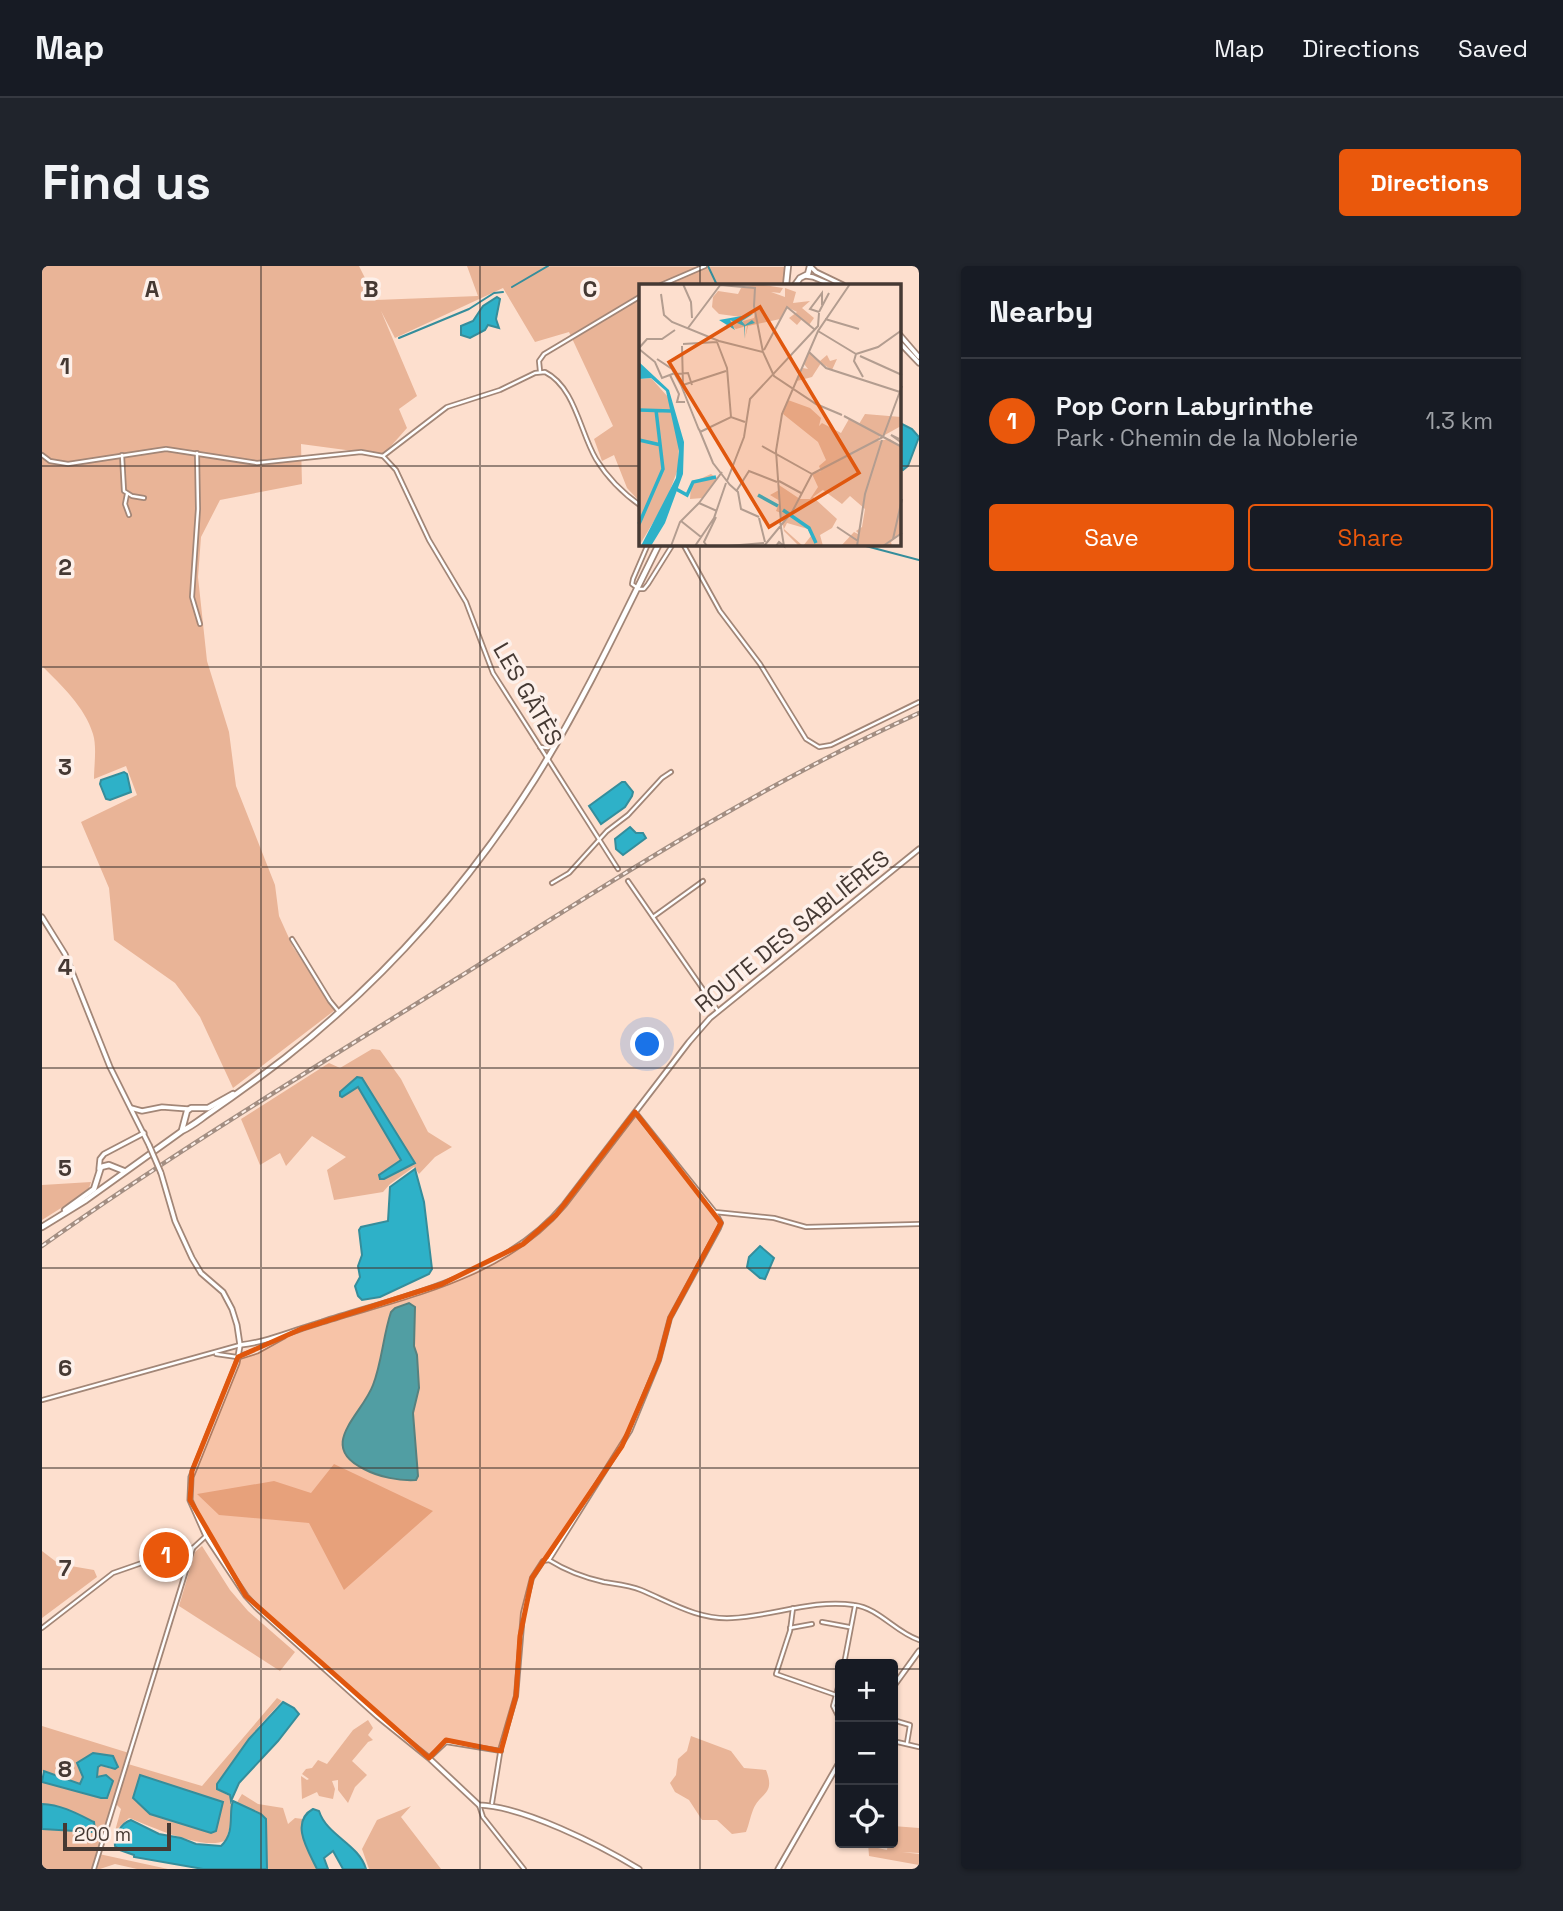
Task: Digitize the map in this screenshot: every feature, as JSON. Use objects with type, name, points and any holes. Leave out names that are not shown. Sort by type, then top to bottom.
[{"type":"main road","points":[[796,284],[810,266]]},
{"type":"main road","points":[[788,269],[793,277],[803,277]]},
{"type":"main road","points":[[42,1227],[86,1200],[250,1084],[340,1012],[399,954],[469,873],[548,758],[658,546]]},
{"type":"main road","points":[[182,1131],[188,1109],[212,1107],[250,1084]]},
{"type":"main road","points":[[199,1108],[203,1118]]},
{"type":"main road","points":[[186,1118],[195,1124]]},
{"type":"main road","points":[[50,1222],[92,1191],[99,1169],[103,1166],[124,1171]]},
{"type":"main road","points":[[98,1177],[102,1182],[110,1181],[115,1174],[111,1167]]},
{"type":"street","points":[[664,284],[704,266]]},
{"type":"street","points":[[810,266],[816,272],[841,284]]},
{"type":"street","points":[[803,277],[813,277],[830,284]]},
{"type":"street","points":[[540,371],[539,361],[544,354],[639,297]]},
{"type":"street","points":[[902,337],[919,356]]},
{"type":"street","points":[[902,345],[919,363]]},
{"type":"street","points":[[42,455],[50,461],[68,464],[166,449],[257,463],[361,452],[383,456],[447,407],[500,390],[540,371],[549,373],[563,389],[597,462],[639,504]]},
{"type":"street","points":[[197,453],[198,509],[192,597],[200,624]]},
{"type":"street","points":[[122,455],[123,488],[127,494],[144,498]]},
{"type":"street","name":"LES GÂTÈS","points":[[383,456],[396,470],[429,540],[466,602],[494,673],[618,869]]},
{"type":"street","points":[[127,494],[125,504],[129,515]]},
{"type":"street","points":[[647,546],[633,579],[632,584],[637,588],[644,589],[672,546]]},
{"type":"street","points":[[684,546],[720,611],[760,664],[811,744],[822,748],[831,745],[919,702]]},
{"type":"street","points":[[539,746],[548,748],[556,743]]},
{"type":"street","points":[[551,883],[569,873],[607,831],[634,810],[662,778],[671,772]]},
{"type":"street","name":"ROUTE DES SABLIÈRES","points":[[287,1334],[442,1284],[523,1244],[556,1215],[689,1042],[718,1011],[919,849]]},
{"type":"street","points":[[628,881],[718,1011]]},
{"type":"street","points":[[653,917],[703,881]]},
{"type":"street","points":[[42,917],[65,954],[110,1067],[144,1133],[161,1173],[180,1234],[198,1269],[226,1297],[236,1320],[239,1355],[191,1477],[190,1500],[206,1536],[246,1596],[479,1805],[483,1817],[524,1869]]},
{"type":"street","points":[[292,939],[330,1001],[340,1012]]},
{"type":"street","points":[[131,1108],[142,1111],[162,1107],[188,1109]]},
{"type":"street","points":[[180,1110],[186,1118]]},
{"type":"street","points":[[140,1124],[142,1111]]},
{"type":"street","points":[[635,1112],[721,1223]]},
{"type":"street","points":[[99,1169],[100,1159],[107,1153],[144,1133]]},
{"type":"street","points":[[107,1153],[111,1167]]},
{"type":"street","points":[[715,1212],[774,1218],[806,1227],[919,1224]]},
{"type":"street","points":[[549,1560],[630,1430],[659,1360],[670,1318],[721,1223],[729,1214]]},
{"type":"street","points":[[42,1400],[287,1334]]},
{"type":"street","points":[[213,1354],[239,1355],[261,1349],[287,1334]]},
{"type":"street","points":[[94,1869],[193,1548],[206,1536]]},
{"type":"street","points":[[42,1628],[113,1573],[185,1548],[193,1548]]},
{"type":"street","points":[[492,1803],[501,1751],[518,1682],[520,1636],[528,1592],[532,1578],[543,1561],[549,1560],[600,1581],[640,1590],[674,1606],[727,1619],[757,1617],[793,1607],[820,1604],[855,1605],[872,1611],[902,1632],[919,1640]]},
{"type":"street","points":[[845,1659],[855,1605]]},
{"type":"street","points":[[793,1607],[790,1628],[776,1674],[835,1695]]},
{"type":"street","points":[[822,1622],[850,1627]]},
{"type":"street","points":[[790,1628],[812,1624]]},
{"type":"street","points":[[898,1680],[918,1653]]},
{"type":"street","points":[[898,1721],[910,1725],[907,1743]]},
{"type":"street","points":[[429,1758],[446,1742],[501,1751]]},
{"type":"street","points":[[898,1742],[919,1747]]},
{"type":"street","points":[[778,1869],[835,1771]]},
{"type":"street","points":[[479,1805],[492,1803],[537,1819],[639,1869]]},
{"type":"highlighted area","points":[[635,1112],[721,1223],[670,1318],[659,1360],[622,1446],[532,1578],[520,1636],[516,1696],[501,1751],[446,1740],[429,1758],[246,1596],[190,1500],[192,1471],[238,1357],[301,1329],[442,1284],[523,1244],[556,1215]]},
{"type":"shaded area","points":[[42,266],[359,266],[376,300],[478,296],[467,266],[786,267],[783,284],[639,284],[639,501],[627,488],[614,455],[602,461],[594,439],[613,426],[569,332],[535,342],[503,288],[395,338],[381,311],[417,396],[399,409],[407,428],[383,455],[301,444],[302,484],[220,500],[201,537],[198,577],[207,661],[229,732],[236,786],[275,885],[279,916],[293,947],[335,1010],[233,1088],[200,1017],[175,983],[114,940],[109,888],[81,822],[137,795],[126,766],[94,779],[95,745],[89,724],[72,697],[42,666]]},
{"type":"shaded area","points":[[372,1049],[380,1050],[401,1079],[428,1132],[452,1147],[435,1157],[419,1174],[414,1167],[383,1192],[334,1200],[327,1170],[346,1157],[312,1136],[286,1166],[280,1153],[260,1165],[241,1119],[329,1063],[340,1068]]},
{"type":"shaded area","points":[[91,1182],[88,1191],[42,1220],[42,1185]]},
{"type":"shaded area","points":[[334,1464],[433,1511],[344,1590],[309,1523],[219,1515],[197,1494],[274,1481],[311,1493]]},
{"type":"shaded area","points":[[202,1546],[230,1590],[248,1611],[295,1652],[280,1671],[179,1606],[195,1552]]},
{"type":"shaded area","points":[[42,1551],[59,1564],[94,1570],[97,1577],[42,1618]]},
{"type":"shaded area","points":[[277,1698],[282,1701],[259,1726],[216,1785],[216,1789],[230,1796],[233,1815],[226,1840],[205,1843],[191,1840],[129,1818],[115,1831],[121,1809],[116,1804],[128,1764],[202,1786]],"holes":[[[140,1775],[223,1802],[216,1830],[133,1798]]]},
{"type":"shaded area","points":[[368,1720],[373,1728],[368,1735],[373,1740],[368,1742],[352,1761],[367,1775],[355,1787],[348,1803],[338,1790],[338,1780],[332,1781],[335,1789],[333,1799],[319,1796],[317,1792],[302,1799],[301,1776],[309,1779],[302,1774],[306,1769],[312,1768],[318,1760],[327,1764],[353,1730]]},
{"type":"shaded area","points":[[42,1726],[129,1753],[99,1854],[168,1869],[137,1869],[115,1864],[100,1869],[42,1869],[42,1829],[92,1832],[95,1827],[93,1821],[74,1812],[42,1804],[42,1782],[107,1798],[112,1786],[111,1778],[106,1775],[97,1777],[98,1767],[101,1765],[111,1769],[118,1768],[118,1765],[113,1756],[82,1773],[80,1784],[45,1773],[42,1771]]},
{"type":"shaded area","points":[[691,1736],[731,1751],[744,1768],[766,1770],[769,1778],[768,1789],[756,1804],[746,1832],[732,1834],[717,1820],[702,1820],[689,1800],[675,1792],[670,1783],[676,1775],[678,1759],[687,1751]]},
{"type":"shaded area","points":[[242,1794],[258,1804],[283,1808],[288,1824],[295,1818],[303,1819],[301,1829],[317,1869],[267,1869],[266,1826],[247,1809],[236,1804]]},
{"type":"shaded area","points":[[411,1806],[401,1817],[441,1869],[369,1869],[362,1849],[377,1820]]},
{"type":"shaded area","points":[[898,1826],[919,1828],[919,1853],[902,1852],[919,1854],[919,1865],[869,1856],[868,1848],[898,1848]]},
{"type":"water","points":[[497,297],[500,299],[496,319],[499,328],[488,325],[485,330],[470,338],[461,335],[461,326],[473,321],[483,306]]},
{"type":"water","points":[[902,424],[912,429],[919,437],[908,466],[903,470]]},
{"type":"water","points":[[124,772],[127,774],[131,792],[106,799],[101,780]]},
{"type":"water","points":[[622,782],[633,792],[632,796],[625,807],[601,824],[589,806]]},
{"type":"water","points":[[630,827],[636,833],[643,833],[646,838],[623,855],[616,849],[615,839]]},
{"type":"water","points":[[357,1077],[362,1078],[415,1163],[384,1179],[380,1179],[379,1175],[401,1160],[358,1087],[340,1096],[340,1092]]},
{"type":"water","points":[[415,1169],[424,1202],[432,1269],[429,1274],[380,1297],[362,1300],[355,1286],[360,1277],[358,1266],[362,1255],[359,1230],[361,1227],[388,1221],[390,1187]]},
{"type":"water","points":[[760,1246],[774,1258],[765,1279],[747,1267],[749,1257]]},
{"type":"water","points":[[409,1303],[415,1307],[414,1346],[419,1388],[413,1413],[418,1476],[416,1480],[396,1479],[364,1469],[350,1460],[344,1450],[343,1440],[346,1430],[373,1385],[391,1312]]},
{"type":"water","points":[[283,1702],[299,1714],[239,1783],[231,1801],[230,1795],[217,1789],[217,1784],[249,1739]]},
{"type":"water","points":[[93,1753],[113,1756],[118,1767],[98,1767],[97,1777],[106,1775],[113,1781],[107,1798],[42,1782],[44,1771],[80,1784],[83,1777],[77,1763]]},
{"type":"water","points":[[140,1775],[223,1802],[216,1831],[211,1833],[150,1814],[133,1798]]},
{"type":"water","points":[[233,1801],[266,1819],[267,1869],[203,1869],[134,1857],[115,1846],[119,1830],[131,1820],[159,1834],[196,1844],[221,1846],[230,1829]]},
{"type":"water","points":[[42,1804],[62,1808],[94,1822],[95,1830],[42,1829]]},
{"type":"water","points":[[313,1809],[319,1811],[329,1827],[357,1853],[366,1869],[343,1869],[333,1851],[324,1858],[328,1869],[317,1869],[303,1838],[302,1829],[302,1821]]},
{"type":"waterway","points":[[512,287],[548,266]]},
{"type":"waterway","points":[[708,266],[717,284]]},
{"type":"waterway","points":[[399,338],[469,309],[494,293],[503,292]]},
{"type":"waterway","points":[[866,546],[919,560]]},
{"type":"railway","points":[[42,1246],[247,1110],[626,872],[740,805],[919,713]]},
{"type":"place","name":"Pop Corn Labyrinthe","points":[[166,1555]]}]
